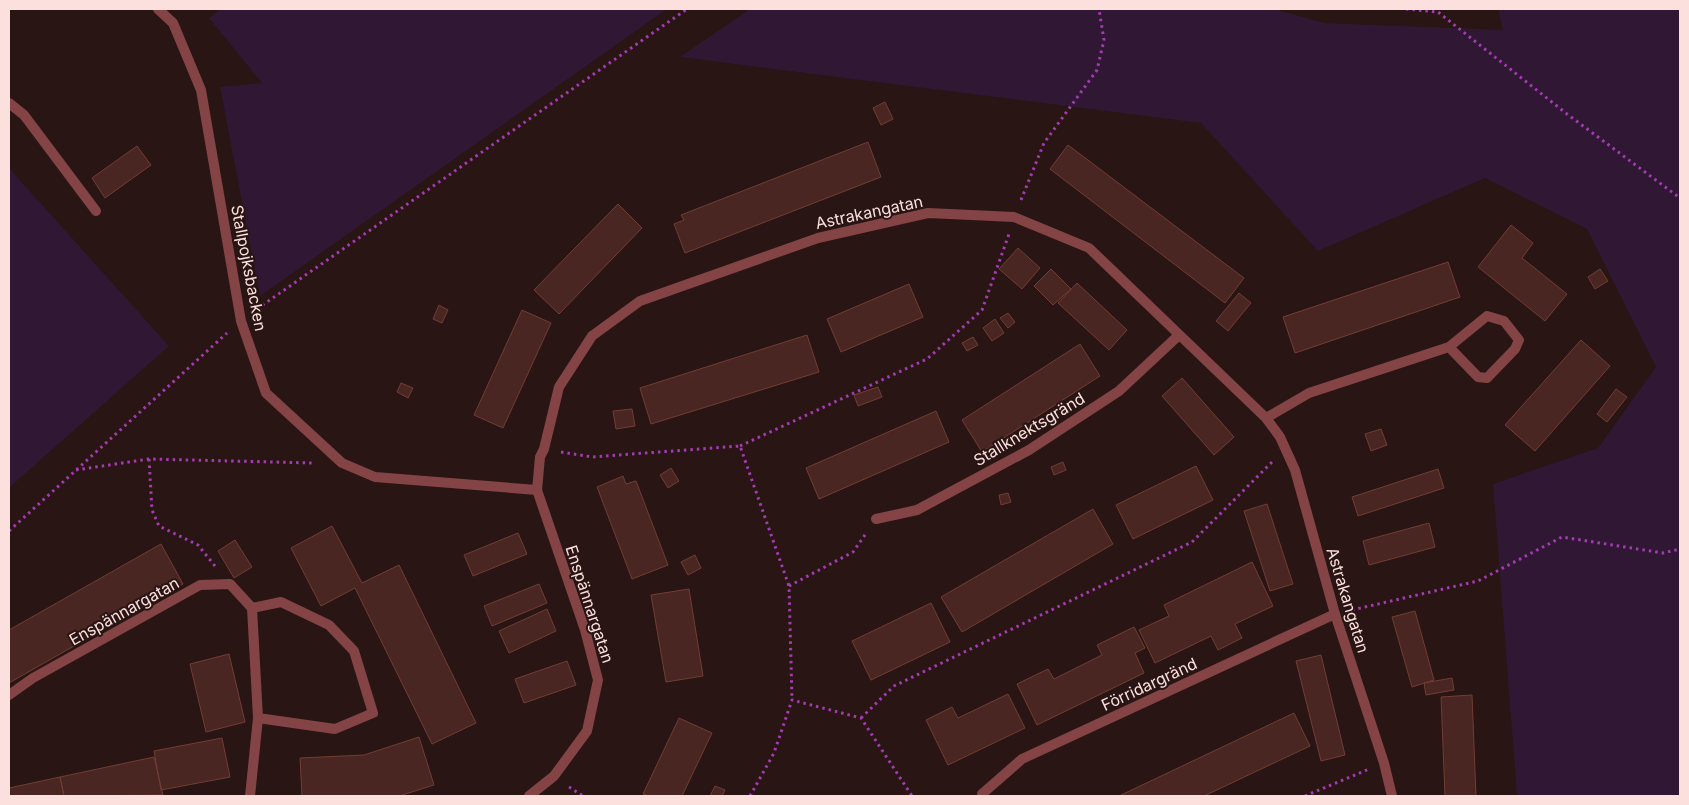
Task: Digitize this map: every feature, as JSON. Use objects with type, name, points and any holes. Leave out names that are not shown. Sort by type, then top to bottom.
[{"type":"street","name":"Stallpojksbacken","points":[[158,9],[173,23],[202,90],[241,320],[266,393],[342,463],[374,477],[537,490]]},
{"type":"street","points":[[9,103],[24,115],[96,212]]},
{"type":"street","name":"Astrakangatan","points":[[537,490],[540,457],[544,449],[559,387],[592,336],[640,301],[818,238],[928,213],[1014,218],[1089,248],[1266,418],[1280,437],[1295,470],[1335,614],[1384,763],[1392,796]]},
{"type":"street","points":[[1266,418],[1309,393],[1449,347],[1487,316],[1504,321],[1519,340],[1515,349],[1488,378],[1478,377],[1449,347]]},
{"type":"street","name":"Stallknektsgränd","points":[[876,519],[917,510],[1029,450],[1119,391],[1179,335]]},
{"type":"street","name":"Enspännargatan","points":[[529,796],[554,776],[587,731],[598,680],[585,630],[537,490]]},
{"type":"street","points":[[230,584],[252,608],[258,718],[250,796]]},
{"type":"street","name":"Enspännargatan","points":[[9,695],[34,678],[200,585],[230,584]]},
{"type":"street","points":[[252,608],[281,602],[329,625],[354,651],[373,713],[335,729],[258,718]]},
{"type":"street","name":"Förridargränd","points":[[982,794],[1022,759],[1335,614]]},
{"type":"path","points":[[9,530],[241,320],[687,9]]},
{"type":"path","points":[[544,449],[592,457],[740,446],[928,359],[982,310],[1014,218],[1044,143],[1097,70],[1104,40],[1099,9]]},
{"type":"path","points":[[1406,9],[1437,10],[1568,114],[1680,198]]},
{"type":"path","points":[[740,446],[789,586],[792,700],[774,753],[750,796]]},
{"type":"path","points":[[861,718],[894,686],[1192,542],[1286,449]]},
{"type":"path","points":[[75,470],[148,459],[342,463]]},
{"type":"path","points":[[148,459],[152,510],[159,526],[198,545],[230,584]]},
{"type":"path","points":[[789,586],[853,552],[876,519]]},
{"type":"path","points":[[1335,614],[1478,582],[1562,537],[1664,553],[1680,549]]},
{"type":"path","points":[[792,700],[861,718],[912,796]]},
{"type":"path","points":[[1305,796],[1384,763]]},
{"type":"shaded area","points":[[221,9],[667,9],[260,296],[220,87],[262,83],[209,18]]},
{"type":"shaded area","points":[[750,9],[1274,9],[1324,23],[1503,30],[1498,9],[1680,9],[1680,796],[1517,796],[1493,484],[1598,448],[1656,367],[1587,229],[1485,178],[1318,251],[1201,123],[680,57]]},
{"type":"shaded area","points":[[9,168],[169,346],[9,488]]},
{"type":"building","points":[[885,102],[893,119],[881,125],[873,108]]},
{"type":"building","points":[[868,142],[881,177],[685,253],[674,224],[684,220],[681,215]]},
{"type":"building","points":[[1068,145],[1244,278],[1225,303],[1050,169]]},
{"type":"building","points":[[137,146],[151,165],[105,198],[92,178]]},
{"type":"building","points":[[618,204],[642,228],[559,314],[534,290]]},
{"type":"building","points":[[1511,225],[1533,243],[1522,258],[1567,294],[1545,321],[1478,267]]},
{"type":"building","points":[[1018,248],[1040,268],[1022,289],[999,269]]},
{"type":"building","points":[[1448,262],[1460,297],[1295,353],[1283,317]]},
{"type":"building","points":[[1051,269],[1071,289],[1053,305],[1034,286]]},
{"type":"building","points":[[1600,269],[1608,281],[1595,289],[1588,277]]},
{"type":"building","points":[[1077,283],[1127,330],[1109,350],[1058,303]]},
{"type":"building","points":[[909,284],[923,317],[841,352],[827,319]]},
{"type":"building","points":[[1239,293],[1251,303],[1228,331],[1216,321]]},
{"type":"building","points":[[439,305],[448,310],[442,323],[433,319]]},
{"type":"building","points":[[522,310],[551,323],[503,428],[474,415]]},
{"type":"building","points":[[1008,313],[1015,322],[1008,328],[1000,318]]},
{"type":"building","points":[[995,319],[1004,333],[992,341],[983,328]]},
{"type":"building","points":[[807,335],[819,372],[651,424],[640,388]]},
{"type":"building","points":[[973,337],[978,345],[967,351],[962,343]]},
{"type":"building","points":[[1581,340],[1610,366],[1535,451],[1505,425]]},
{"type":"building","points":[[1080,344],[1100,376],[982,452],[962,420]]},
{"type":"building","points":[[1182,378],[1234,437],[1214,455],[1162,396]]},
{"type":"building","points":[[401,383],[413,388],[408,398],[397,392]]},
{"type":"building","points":[[878,387],[882,397],[858,406],[854,395]]},
{"type":"building","points":[[1616,389],[1627,397],[1607,422],[1597,414]]},
{"type":"building","points":[[632,409],[635,426],[616,429],[613,411]]},
{"type":"building","points":[[936,411],[949,442],[819,499],[806,468]]},
{"type":"building","points":[[1381,429],[1387,445],[1371,451],[1365,434]]},
{"type":"building","points":[[1063,462],[1066,470],[1054,475],[1051,467]]},
{"type":"building","points":[[1196,466],[1213,500],[1133,539],[1116,505]]},
{"type":"building","points":[[671,468],[679,481],[668,488],[660,475]]},
{"type":"building","points":[[1438,469],[1444,488],[1358,516],[1352,497]]},
{"type":"building","points":[[623,476],[626,484],[636,481],[668,565],[632,579],[597,487]]},
{"type":"building","points":[[1008,493],[1011,502],[1001,505],[999,495]]},
{"type":"building","points":[[1267,504],[1293,584],[1270,591],[1244,511]]},
{"type":"building","points":[[1093,509],[1113,544],[962,632],[941,597]]},
{"type":"building","points":[[1429,523],[1435,547],[1369,565],[1363,541]]},
{"type":"building","points":[[332,526],[362,583],[399,565],[476,723],[432,744],[355,588],[321,606],[291,548]]},
{"type":"building","points":[[518,533],[527,554],[473,576],[464,555]]},
{"type":"building","points":[[235,540],[252,567],[234,578],[218,551]]},
{"type":"building","points":[[161,544],[183,584],[9,683],[9,630]]},
{"type":"building","points":[[695,555],[701,568],[688,575],[681,562]]},
{"type":"building","points":[[1252,562],[1273,606],[1235,624],[1242,638],[1218,650],[1211,636],[1155,663],[1139,630],[1169,616],[1164,605]]},
{"type":"building","points":[[539,584],[547,603],[492,626],[484,606]]},
{"type":"building","points":[[689,589],[703,676],[666,682],[651,595]]},
{"type":"building","points":[[931,603],[950,642],[871,680],[852,641]]},
{"type":"building","points":[[547,609],[556,631],[509,653],[499,631]]},
{"type":"building","points":[[1415,611],[1434,680],[1412,687],[1392,617]]},
{"type":"building","points":[[1134,627],[1145,648],[1135,653],[1144,673],[1037,725],[1017,684],[1048,669],[1054,679],[1102,655],[1097,645]]},
{"type":"building","points":[[229,654],[245,722],[206,732],[190,664]]},
{"type":"building","points":[[1321,655],[1345,755],[1321,761],[1296,661]]},
{"type":"building","points":[[567,661],[576,685],[524,703],[515,679]]},
{"type":"building","points":[[1452,678],[1454,690],[1426,695],[1424,683]]},
{"type":"building","points":[[1008,694],[1025,728],[948,765],[926,720],[952,707],[958,718]]},
{"type":"building","points":[[1472,695],[1476,796],[1445,796],[1441,697]]},
{"type":"building","points":[[1294,713],[1310,746],[1204,796],[1119,796]]},
{"type":"building","points":[[679,718],[712,733],[682,796],[649,796],[643,794]]},
{"type":"building","points":[[419,737],[434,785],[399,796],[302,796],[300,758],[364,755]]},
{"type":"building","points":[[222,738],[230,777],[161,790],[154,751]]},
{"type":"building","points":[[154,757],[163,795],[64,796],[60,777]]},
{"type":"building","points":[[60,777],[64,796],[9,796],[9,788]]},
{"type":"building","points":[[715,786],[725,790],[722,796],[710,796]]}]
